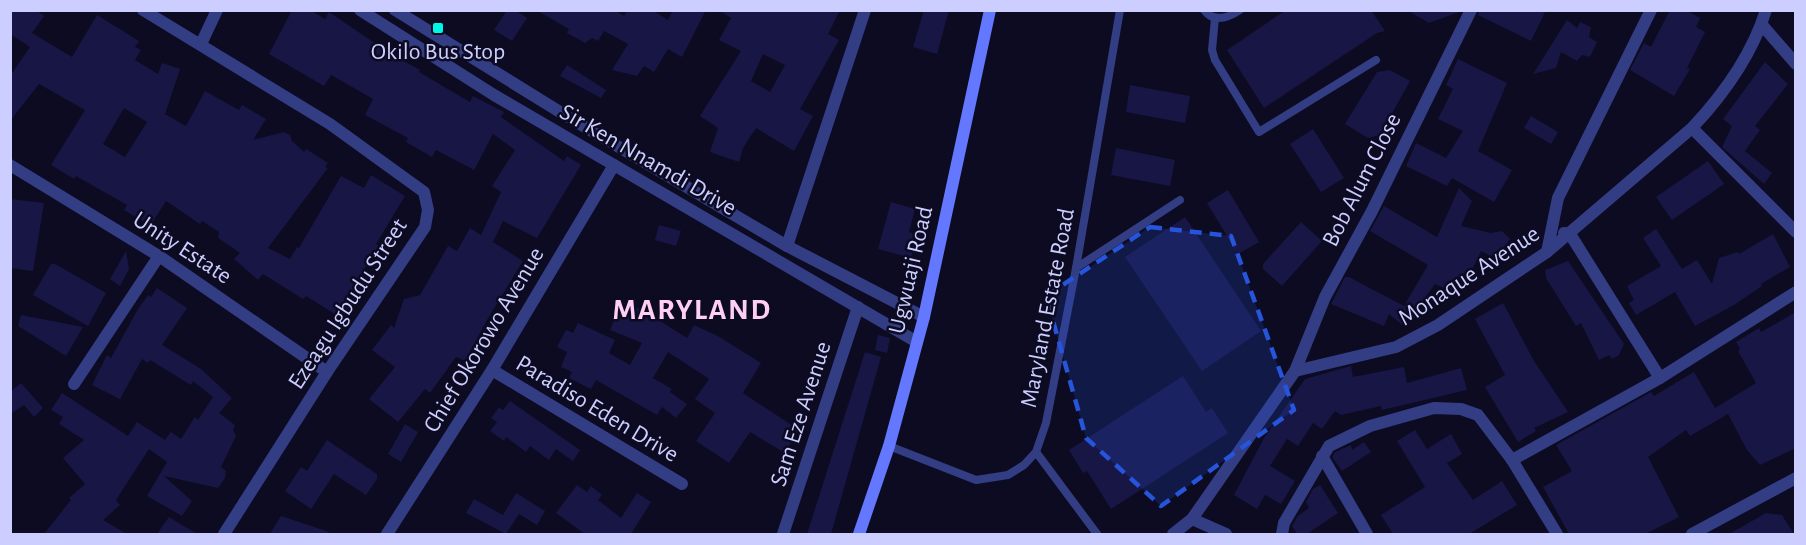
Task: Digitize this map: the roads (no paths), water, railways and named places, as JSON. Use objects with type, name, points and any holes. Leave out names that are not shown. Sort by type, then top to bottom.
[{"type":"main road","name":"Ugwuaji Road","points":[[859,534],[889,446],[924,317],[990,10]]},
{"type":"street","name":"Ezeagu Igbudu Street","points":[[143,10],[330,124],[424,192],[428,210],[425,227],[327,372],[224,534]]},
{"type":"street","points":[[201,44],[217,10]]},
{"type":"street","name":"Sir Ken Nnamdi Drive","points":[[360,10],[494,95],[917,342]]},
{"type":"street","name":"Sir Ken Nnamdi Drive","points":[[395,10],[787,246],[924,317]]},
{"type":"street","points":[[787,246],[865,10]]},
{"type":"street","name":"Bob Alum Close","points":[[1295,371],[1326,297],[1372,211],[1471,10]]},
{"type":"street","points":[[1546,252],[1558,198],[1651,10]]},
{"type":"street","name":"Monaque Avenue","points":[[1295,371],[1403,344],[1498,287],[1570,234],[1692,128],[1711,107],[1733,76],[1762,25],[1766,10]]},
{"type":"street","points":[[1762,25],[1796,64]]},
{"type":"street","points":[[494,95],[503,77]]},
{"type":"street","points":[[1692,128],[1796,232]]},
{"type":"street","name":"Unity Estate","points":[[10,165],[159,256],[327,372]]},
{"type":"street","name":"Chief Okorowo Avenue","points":[[387,534],[492,370],[614,165]]},
{"type":"street","points":[[1551,231],[1570,234],[1660,378]]},
{"type":"street","points":[[74,384],[159,256]]},
{"type":"street","points":[[1512,460],[1660,378],[1796,292]]},
{"type":"street","name":"Sam Eze Avenue","points":[[783,534],[858,307]]},
{"type":"street","name":"Paradiso Eden Drive","points":[[492,370],[682,484]]},
{"type":"street","points":[[1173,534],[1192,519],[1295,371]]},
{"type":"street","points":[[1282,534],[1284,523],[1322,456],[1335,443],[1370,426],[1434,408],[1461,409],[1478,415],[1512,460],[1557,534]]},
{"type":"street","points":[[1322,456],[1367,534]]},
{"type":"street","points":[[1692,534],[1796,478]]},
{"type":"street","points":[[1192,519],[1226,534]]},
{"type":"lane","name":"Maryland Estate Road","points":[[889,446],[976,480],[1008,475],[1024,465],[1036,452],[1046,423],[1077,268],[1120,10]]},
{"type":"lane","points":[[1204,10],[1215,18],[1222,19],[1240,10]]},
{"type":"lane","points":[[1215,18],[1212,50],[1215,60],[1259,132],[1376,60]]},
{"type":"lane","points":[[1077,268],[1180,200]]},
{"type":"lane","points":[[1036,452],[1097,534]]},
{"type":"place","name":"Okilo Bus Stop","points":[[438,28]]},
{"type":"district","name":"MARYLAND","points":[[692,310]]}]
